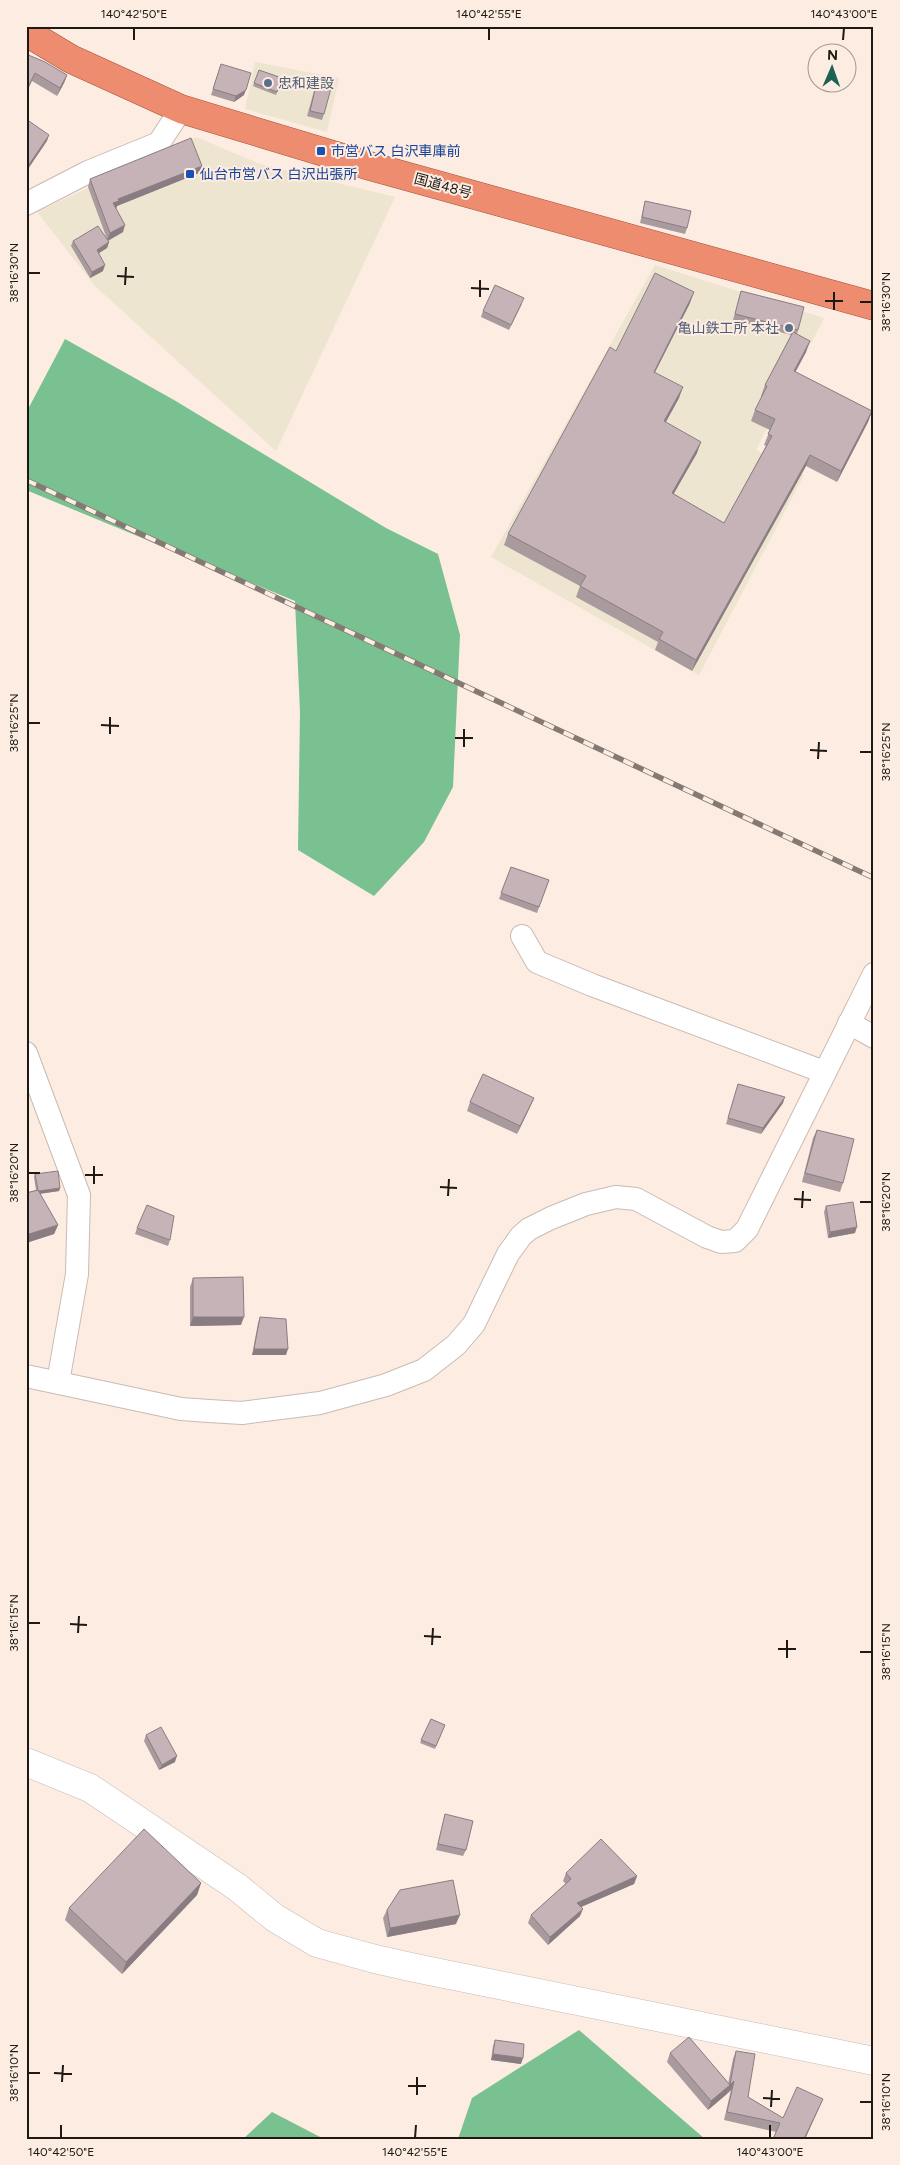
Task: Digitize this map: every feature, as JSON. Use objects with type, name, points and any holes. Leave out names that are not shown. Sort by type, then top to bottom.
[{"type":"highway","name":"国道48号","points":[[26,32],[71,59],[181,109],[373,167],[874,306]]},
{"type":"street","points":[[26,204],[88,172],[159,143],[181,109]]},
{"type":"street","points":[[522,936],[537,962],[620,996],[824,1072]]},
{"type":"street","points":[[26,1376],[181,1409],[242,1414],[320,1403],[398,1381],[424,1370],[456,1345],[474,1324],[508,1254],[521,1236],[557,1216],[601,1200],[616,1198],[636,1200],[707,1237],[721,1242],[735,1241],[747,1229],[874,974]]},
{"type":"street","points":[[849,1023],[874,1037]]},
{"type":"street","points":[[26,1053],[80,1195],[77,1274],[58,1382]]},
{"type":"street","points":[[26,1762],[90,1788],[237,1887],[275,1918],[317,1942],[375,1960],[790,2046],[874,2061]]},
{"type":"shaded area","points":[[255,62],[339,78],[327,132],[245,109]]},
{"type":"shaded area","points":[[196,137],[260,164],[395,197],[276,451],[95,286],[37,212]]},
{"type":"shaded area","points":[[655,265],[824,318],[756,450],[804,475],[699,675],[491,557]]},
{"type":"green space","points":[[65,339],[174,400],[386,528],[438,554],[460,635],[453,787],[424,842],[374,896],[298,850],[300,712],[295,601],[26,490],[26,413]]},
{"type":"green space","points":[[579,2030],[705,2139],[458,2139],[472,2098]]},
{"type":"green space","points":[[272,2112],[324,2139],[243,2139]]},
{"type":"building","points":[[26,54],[45,62],[67,75],[60,88],[35,73],[26,91]]},
{"type":"building","points":[[221,64],[251,73],[246,90],[236,96],[213,89]]},
{"type":"building","points":[[259,70],[282,78],[277,92],[254,83]]},
{"type":"building","points":[[318,77],[333,81],[324,114],[310,111]]},
{"type":"building","points":[[26,119],[49,135],[26,169]]},
{"type":"building","points":[[191,138],[202,166],[118,199],[119,201],[113,203],[125,225],[110,233],[90,179]]},
{"type":"building","points":[[645,201],[691,211],[687,228],[642,217]]},
{"type":"building","points":[[98,226],[109,242],[97,250],[105,265],[92,272],[73,241]]},
{"type":"building","points":[[655,273],[694,292],[654,372],[683,387],[664,421],[701,442],[672,493],[724,523],[772,436],[768,434],[775,419],[755,410],[767,386],[765,385],[793,332],[810,341],[794,371],[872,411],[841,471],[810,455],[696,660],[659,639],[663,632],[580,586],[586,576],[508,534],[610,347],[616,351]]},
{"type":"building","points":[[495,285],[524,298],[511,325],[483,311]]},
{"type":"building","points":[[741,291],[804,307],[798,330],[735,314]]},
{"type":"building","points":[[511,867],[549,880],[539,907],[501,893]]},
{"type":"building","points":[[483,1074],[534,1098],[520,1126],[470,1102]]},
{"type":"building","points":[[738,1084],[785,1097],[763,1128],[728,1118]]},
{"type":"building","points":[[817,1130],[854,1139],[843,1183],[805,1173]]},
{"type":"building","points":[[58,1171],[60,1188],[38,1190],[35,1174]]},
{"type":"building","points":[[38,1190],[58,1225],[26,1235],[26,1193]]},
{"type":"building","points":[[853,1202],[857,1227],[830,1232],[826,1206]]},
{"type":"building","points":[[147,1205],[174,1216],[170,1240],[137,1228]]},
{"type":"building","points":[[243,1277],[244,1317],[193,1317],[193,1278]]},
{"type":"building","points":[[260,1317],[286,1319],[288,1349],[254,1349]]},
{"type":"building","points":[[431,1719],[445,1725],[436,1746],[421,1740]]},
{"type":"building","points":[[161,1727],[177,1756],[162,1765],[146,1735]]},
{"type":"building","points":[[445,1814],[473,1821],[466,1850],[438,1844]]},
{"type":"building","points":[[144,1829],[201,1883],[126,1962],[69,1908]]},
{"type":"building","points":[[601,1839],[637,1876],[577,1903],[583,1909],[550,1937],[531,1915],[571,1879],[566,1873]]},
{"type":"building","points":[[453,1880],[460,1915],[390,1928],[387,1910],[400,1890]]},
{"type":"building","points":[[689,2037],[730,2085],[711,2101],[670,2053]]},
{"type":"building","points":[[495,2040],[524,2044],[523,2058],[493,2054]]},
{"type":"building","points":[[736,2051],[755,2054],[748,2097],[783,2118],[797,2087],[823,2099],[804,2139],[773,2139],[780,2123],[727,2112],[734,2081],[730,2085]]},
{"type":"railway","points":[[26,480],[874,878]]},
{"type":"place","name":"忠和建設","points":[[268,83]]},
{"type":"place","name":"市営バス 白沢車庫前","points":[[321,151]]},
{"type":"place","name":"仙台市営バス 白沢出張所","points":[[190,174]]},
{"type":"place","name":"亀山鉄工所 本社","points":[[789,328]]}]
